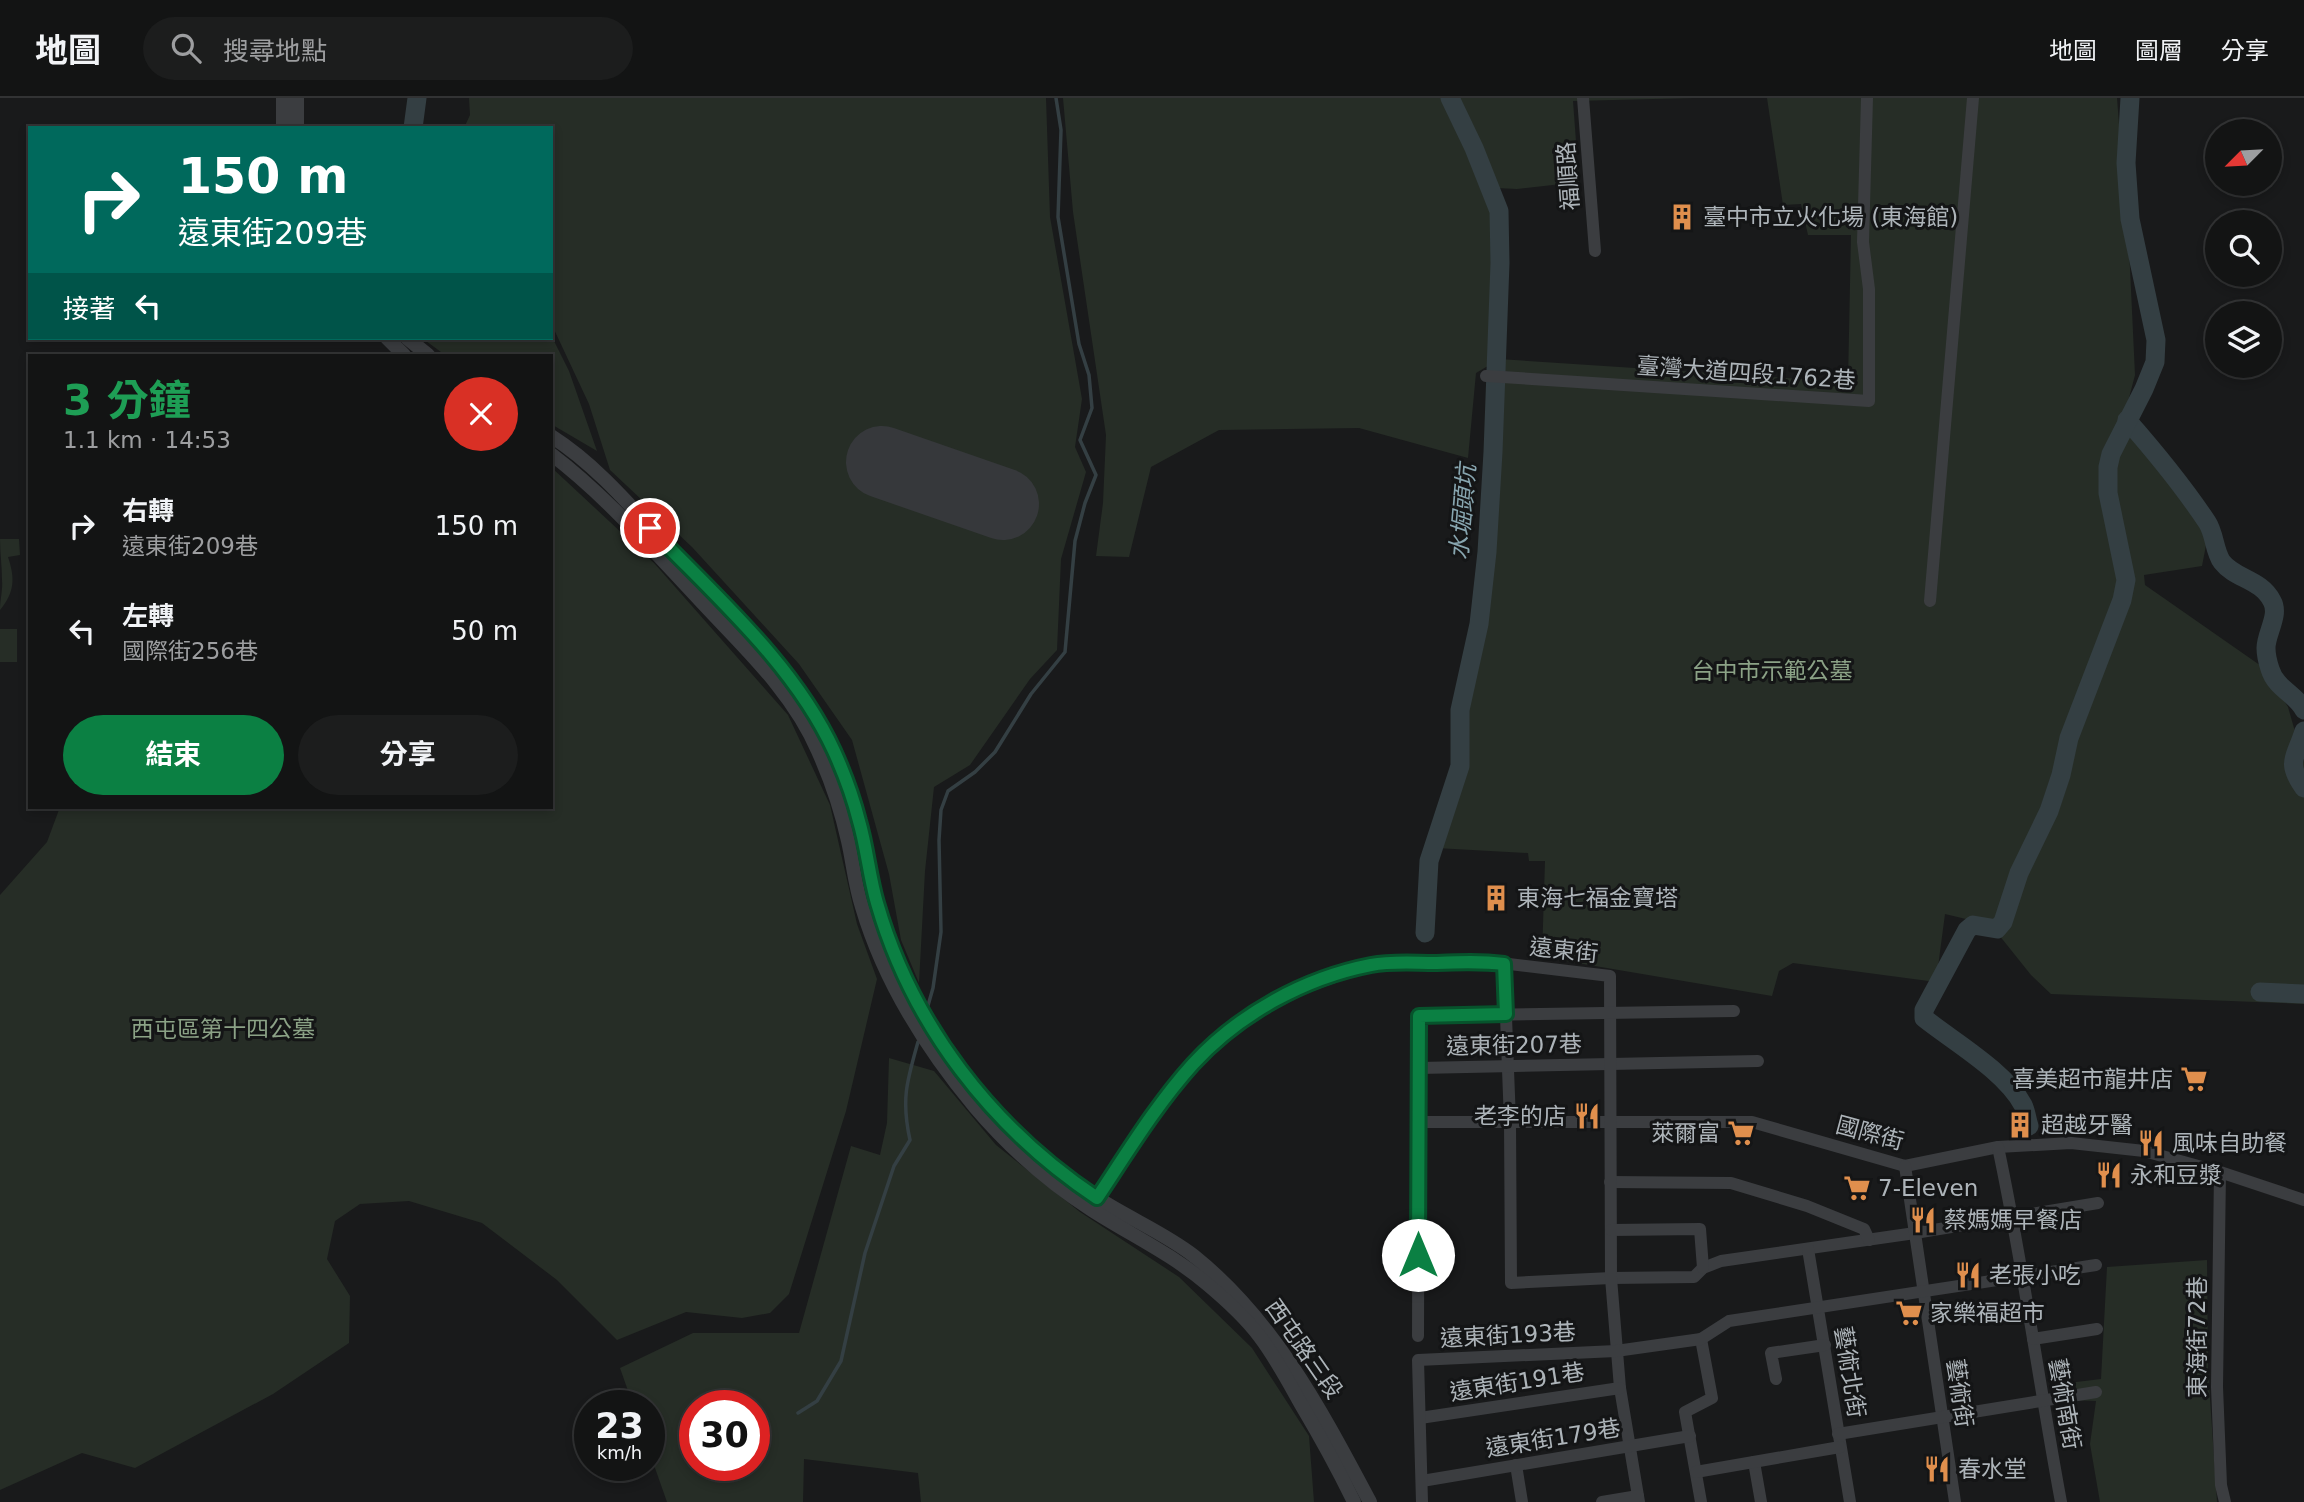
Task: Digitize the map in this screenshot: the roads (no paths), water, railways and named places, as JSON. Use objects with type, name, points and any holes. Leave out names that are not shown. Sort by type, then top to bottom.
[{"type":"street","points":[[283,98],[283,126]]},
{"type":"street","points":[[297,98],[297,126]]},
{"type":"street","name":"福順路","points":[[1583,98],[1595,251]]},
{"type":"street","name":"臺灣大道四段1762巷","points":[[1486,376],[1869,401],[1869,289],[1863,242],[1867,98]]},
{"type":"street","points":[[1930,601],[1973,98]]},
{"type":"street","points":[[408,345],[426,354]]},
{"type":"street","name":"西屯路三段","points":[[553,438],[602,476],[764,647],[802,694],[845,777],[859,820],[877,902],[898,967],[936,1034],[978,1094],[1029,1147],[1093,1203],[1198,1277],[1258,1335],[1337,1466],[1354,1502]]},
{"type":"street","name":"西屯路三段","points":[[553,455],[574,471],[634,530],[768,673],[793,704],[817,747],[836,794],[861,906],[887,975],[910,1017],[974,1106],[1034,1168],[1093,1203],[1191,1254],[1217,1276],[1264,1324],[1297,1373],[1370,1502]]},
{"type":"street","name":"遠東街","points":[[1093,1203],[1168,1094],[1195,1062],[1225,1034],[1276,999],[1333,976],[1373,965],[1484,961],[1610,976],[1611,1278],[1620,1388],[1639,1499]]},
{"type":"street","points":[[1504,964],[1510,1122],[1511,1283],[1699,1273],[1721,1261],[2098,1203]]},
{"type":"street","points":[[1418,1336],[1419,1016],[1734,1011]]},
{"type":"street","name":"遠東街207巷","points":[[1419,1068],[1758,1061]]},
{"type":"street","name":"國際街","points":[[1419,1122],[1752,1122],[1905,1166],[1998,1147],[2071,1143],[2144,1151],[2220,1172],[2304,1200]]},
{"type":"street","name":"藝術南街","points":[[1998,1147],[2013,1216],[2061,1502]]},
{"type":"street","name":"藝術街","points":[[1905,1166],[1955,1502]]},
{"type":"street","name":"東海街72巷","points":[[2220,1172],[2217,1388],[2221,1485],[2225,1502]]},
{"type":"street","points":[[1610,1182],[1731,1183],[1807,1206],[1864,1229],[1869,1240]]},
{"type":"street","points":[[1611,1230],[1700,1229],[1699,1273]]},
{"type":"street","name":"藝術北街","points":[[1808,1249],[1850,1502]]},
{"type":"street","points":[[1616,1351],[1701,1339],[1729,1321],[2096,1265]]},
{"type":"street","points":[[2033,1339],[2097,1329]]},
{"type":"street","points":[[1701,1339],[1712,1398],[1685,1412],[1701,1502]]},
{"type":"street","points":[[1776,1379],[1771,1353],[1825,1345]]},
{"type":"street","name":"遠東街193巷","points":[[1420,1418],[1418,1360],[1616,1351]]},
{"type":"street","name":"遠東街191巷","points":[[1420,1418],[1620,1388]]},
{"type":"street","points":[[1838,1433],[2096,1392]]},
{"type":"street","points":[[1420,1418],[1422,1502]]},
{"type":"street","name":"遠東街179巷","points":[[1422,1481],[1690,1436]]},
{"type":"street","points":[[1696,1472],[1840,1447]]},
{"type":"street","points":[[1754,1462],[1761,1502]]},
{"type":"street","points":[[1516,1465],[1522,1502]]},
{"type":"street","points":[[1602,1502],[1639,1499]]},
{"type":"waterway","points":[[413,126],[417,98]]},
{"type":"waterway","points":[[927,1009],[933,988],[941,932],[941,810],[948,791],[975,772],[995,752],[1031,694],[1065,652],[1075,541],[1096,475],[1080,440],[1092,408],[1089,375],[1079,344],[1058,217],[1061,130],[1056,98]]},
{"type":"waterway","name":"水堀頭坑","points":[[1425,933],[1429,861],[1460,766],[1460,710],[1479,624],[1487,552],[1493,452],[1500,263],[1499,211],[1474,148],[1450,98]]},
{"type":"waterway","points":[[2029,1126],[2023,1105],[2015,1092],[1992,1069],[1924,1018],[1924,1010],[1967,930],[1973,925],[1997,929],[2003,922],[2019,873],[2049,811],[2069,738],[2122,600],[2126,580],[2108,493],[2108,467],[2111,454],[2155,362],[2156,340],[2130,219],[2126,163],[2130,98]]},
{"type":"waterway","points":[[2127,420],[2169,470],[2207,522],[2222,562],[2227,568],[2255,583],[2272,601],[2274,618],[2266,648],[2269,667],[2277,682],[2304,710]]},
{"type":"waterway","points":[[2304,731],[2294,760],[2295,772],[2304,788]]},
{"type":"waterway","points":[[2260,992],[2304,994]]},
{"type":"waterway","points":[[798,1413],[817,1401],[841,1361],[865,1253],[894,1166],[910,1140],[906,1090],[918,1042]]},
{"type":"place","name":"臺中市立火化場 (東海館)","points":[[1682,217]]},
{"type":"place","name":"東海七福金寶塔","points":[[1496,898]]},
{"type":"place","name":"喜美超市龍井店","points":[[2194,1079]]},
{"type":"place","name":"老李的店","points":[[1587,1116]]},
{"type":"place","name":"超越牙醫","points":[[2020,1125]]},
{"type":"place","name":"萊爾富","points":[[1741,1133]]},
{"type":"place","name":"風味自助餐","points":[[2151,1143]]},
{"type":"place","name":"永和豆漿","points":[[2109,1175]]},
{"type":"place","name":"7-Eleven","points":[[1857,1188]]},
{"type":"place","name":"蔡媽媽早餐店","points":[[1923,1220]]},
{"type":"place","name":"老張小吃","points":[[1968,1275]]},
{"type":"place","name":"家樂福超市","points":[[1909,1313]]},
{"type":"place","name":"春水堂","points":[[1937,1469]]},
{"type":"park label","name":"台中市示範公墓","points":[[1772,671]]},
{"type":"park label","name":"西屯區第十四公墓","points":[[223,1029]]}]
